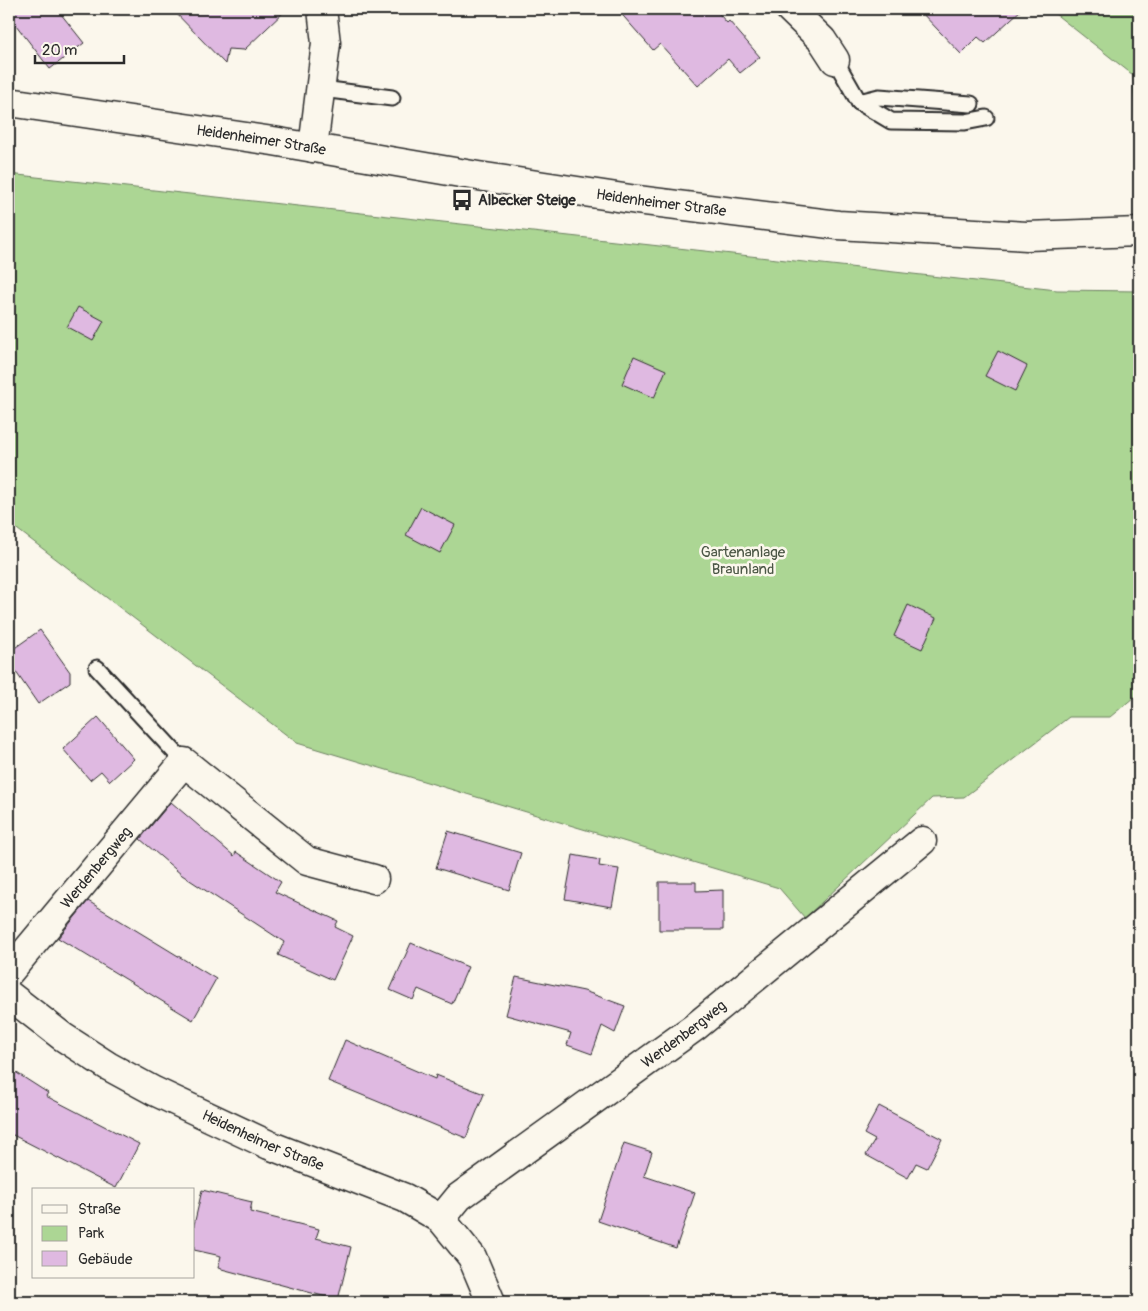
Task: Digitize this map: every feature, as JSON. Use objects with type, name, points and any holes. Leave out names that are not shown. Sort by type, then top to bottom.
[{"type":"main road","points":[[314,148],[326,43],[322,9]]},
{"type":"main road","points":[[790,9],[822,40],[835,60]]},
{"type":"main road","name":"Heidenheimer Straße","points":[[9,102],[314,148],[478,176],[637,200],[838,224],[1027,236],[1139,232]]},
{"type":"main road","points":[[184,762],[307,861],[374,879]]},
{"type":"main road","name":"Werdenbergweg","points":[[9,972],[184,762]]},
{"type":"main road","name":"Werdenbergweg","points":[[441,1219],[458,1197],[695,1027],[922,841]]},
{"type":"main road","name":"Heidenheimer Straße","points":[[9,996],[78,1047],[154,1091],[269,1145],[404,1198],[441,1219],[472,1257],[492,1302]]},
{"type":"lane","points":[[835,60],[859,102],[891,121],[965,122],[986,118]]},
{"type":"lane","points":[[322,89],[392,98]]},
{"type":"lane","points":[[859,102],[879,98],[972,104]]},
{"type":"lane","points":[[97,668],[184,762]]},
{"type":"green space","points":[[1049,9],[1136,9],[1139,12],[1139,189],[1133,75]]},
{"type":"green space","name":"Gartenanlage Braunland","points":[[9,174],[1057,290],[1139,291],[1139,693],[1110,717],[1069,717],[964,797],[932,798],[805,918],[779,888],[297,743],[9,523]]},
{"type":"building","points":[[9,9],[57,9],[84,43],[50,69],[9,16]]},
{"type":"building","points":[[172,9],[287,9],[244,50],[228,49],[225,64]]},
{"type":"building","points":[[617,9],[715,9],[727,23],[729,21],[760,57],[740,73],[728,59],[698,86],[660,44],[653,50]]},
{"type":"building","points":[[918,9],[1022,9],[985,43],[978,37],[961,54]]},
{"type":"building","points":[[78,307],[104,321],[93,341],[67,327]]},
{"type":"building","points":[[998,351],[1027,366],[1015,391],[985,376]]},
{"type":"building","points":[[634,356],[666,370],[654,398],[622,384]]},
{"type":"building","points":[[421,507],[455,525],[440,553],[406,535]]},
{"type":"building","points":[[908,605],[936,618],[922,649],[894,636]]},
{"type":"building","points":[[40,630],[70,672],[70,682],[38,704],[9,662],[9,652]]},
{"type":"building","points":[[98,717],[134,759],[110,781],[101,771],[90,780],[63,749]]},
{"type":"building","points":[[171,802],[234,856],[236,852],[281,882],[275,892],[338,921],[335,927],[353,936],[333,980],[278,955],[284,942],[182,875],[140,839]]},
{"type":"building","points":[[448,831],[521,853],[509,890],[436,868]]},
{"type":"building","points":[[573,855],[600,860],[599,866],[619,869],[612,907],[565,899]]},
{"type":"building","points":[[659,882],[696,882],[696,891],[723,890],[723,930],[659,930]]},
{"type":"building","points":[[88,901],[216,979],[193,1020],[58,938]]},
{"type":"building","points":[[411,943],[468,967],[452,1004],[418,989],[413,1000],[390,990]]},
{"type":"building","points":[[516,977],[584,991],[625,1006],[615,1033],[602,1026],[592,1054],[567,1045],[571,1033],[506,1015]]},
{"type":"building","points":[[345,1040],[435,1079],[436,1075],[484,1094],[466,1138],[328,1081]]},
{"type":"building","points":[[9,1068],[48,1093],[46,1096],[139,1144],[116,1188],[9,1133]]},
{"type":"building","points":[[879,1106],[942,1139],[927,1168],[916,1163],[908,1178],[866,1155],[875,1140],[864,1134]]},
{"type":"building","points":[[624,1143],[652,1152],[644,1176],[695,1193],[676,1248],[598,1221]]},
{"type":"building","points":[[202,1190],[252,1202],[250,1212],[319,1229],[316,1238],[351,1247],[338,1300],[218,1268],[221,1256],[195,1250],[195,1221]]},
{"type":"place","name":"Albecker Steige","points":[[462,200]]}]
